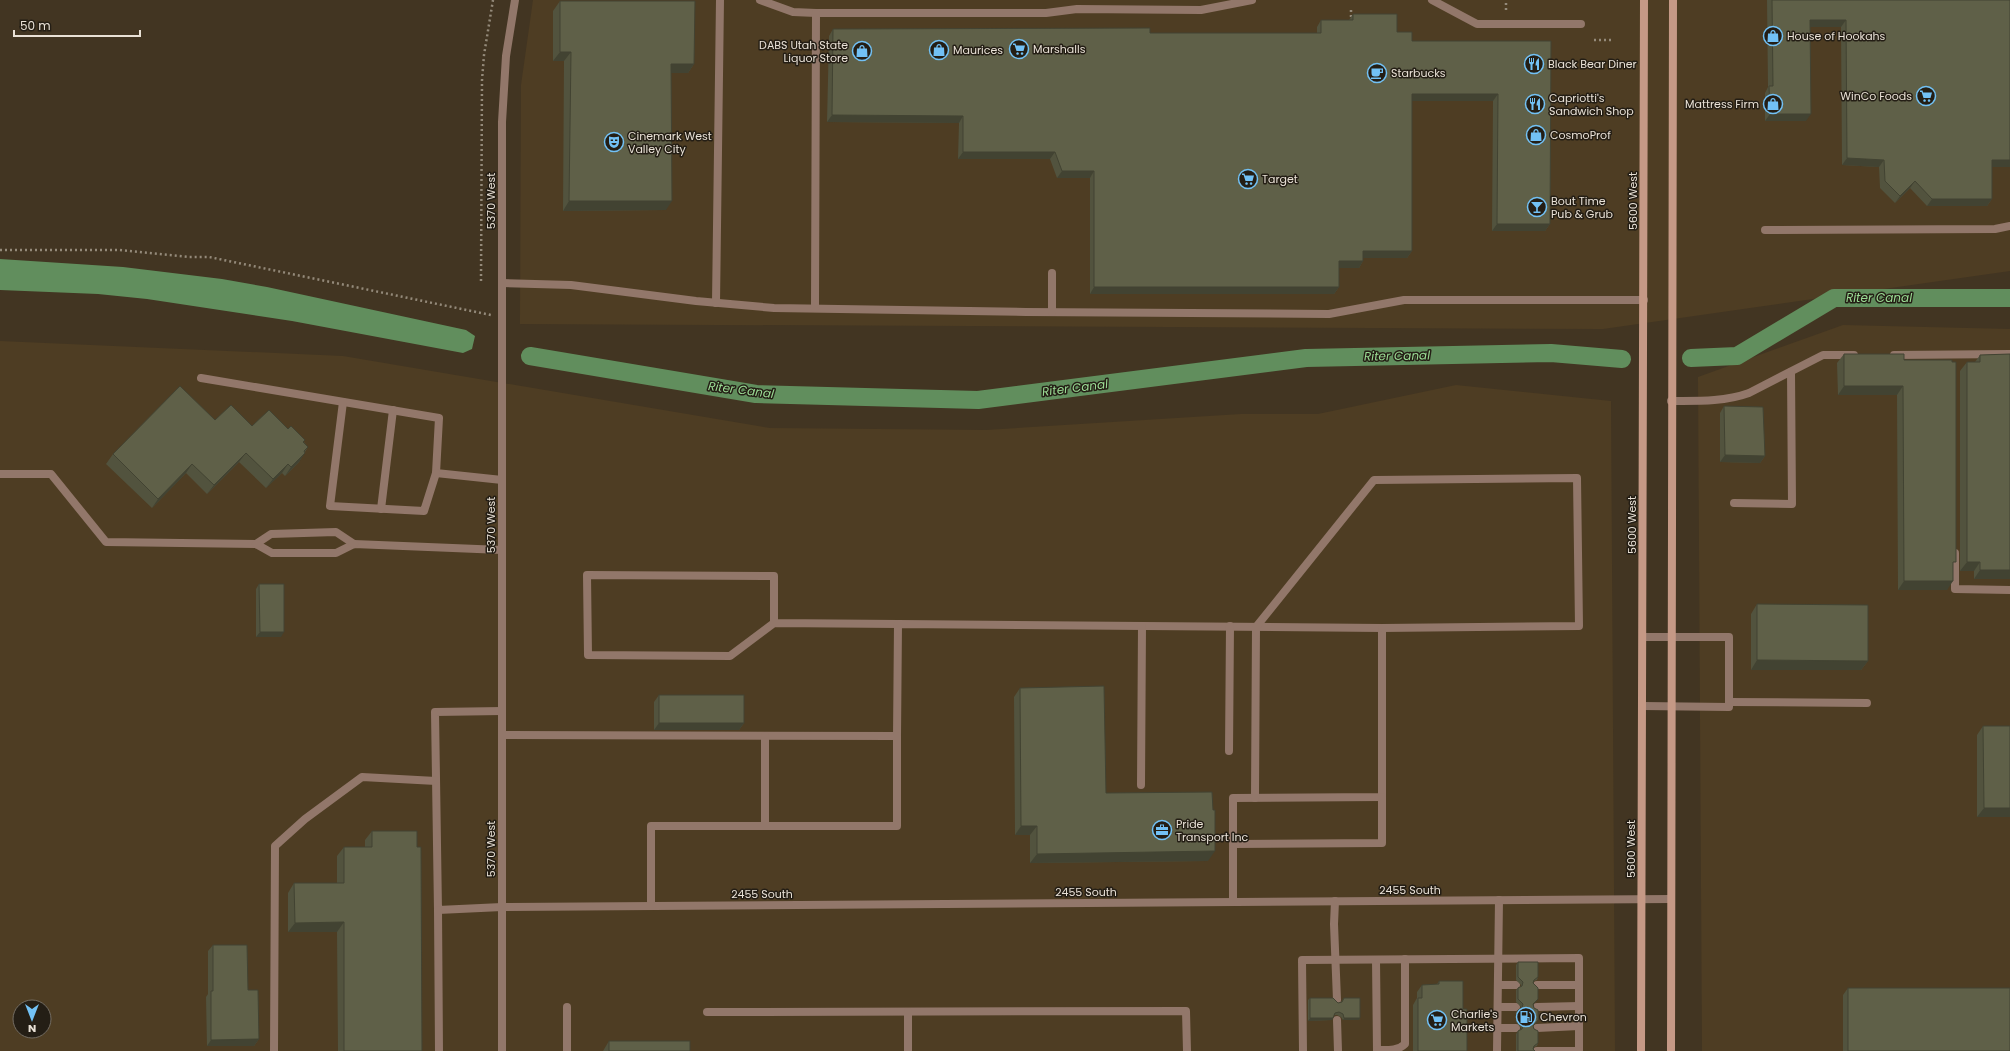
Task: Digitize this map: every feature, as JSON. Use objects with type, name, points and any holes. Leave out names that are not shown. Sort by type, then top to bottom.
[{"type":"main road","name":"5600 West","points":[[1641,1051],[1644,0]]},
{"type":"main road","points":[[1671,1051],[1671,401],[1673,0]]},
{"type":"street","name":"5370 West","points":[[502,1051],[503,100],[506,56],[515,0]]},
{"type":"street","points":[[716,303],[720,0]]},
{"type":"street","points":[[760,0],[793,12],[1046,14],[1077,9],[1201,10],[1252,0]]},
{"type":"street","points":[[1432,0],[1477,24],[1581,24]]},
{"type":"street","points":[[815,308],[816,13]]},
{"type":"street","points":[[1765,230],[1994,229],[2010,226]]},
{"type":"street","points":[[1052,273],[1052,312]]},
{"type":"street","points":[[502,283],[571,285],[716,303],[774,308],[1329,314],[1404,300],[1644,300]]},
{"type":"street","points":[[1887,355],[1955,358],[2010,354]]},
{"type":"street","points":[[1671,401],[1716,401],[1737,398],[1750,393],[1823,355],[1866,355]]},
{"type":"street","points":[[1734,503],[1792,504],[1792,372]]},
{"type":"street","points":[[201,378],[439,418],[436,473],[424,511],[330,506],[343,402]]},
{"type":"street","points":[[381,508],[394,410]]},
{"type":"street","points":[[436,473],[502,480]]},
{"type":"street","points":[[0,474],[51,474],[106,542],[256,544],[272,553],[336,553],[354,544],[502,550]]},
{"type":"street","points":[[774,623],[774,576],[587,575],[588,656],[730,656],[774,623],[1230,626],[1256,627],[1382,628],[1579,626],[1576,478],[1374,480],[1256,627],[1255,798]]},
{"type":"street","points":[[256,544],[271,534],[336,532],[354,544]]},
{"type":"street","points":[[1955,542],[1955,589],[2010,590]]},
{"type":"street","points":[[651,906],[651,826],[897,826],[898,624]]},
{"type":"street","points":[[1141,785],[1142,626]]},
{"type":"street","points":[[1229,751],[1230,626]]},
{"type":"street","points":[[1233,844],[1382,843],[1382,628]]},
{"type":"street","points":[[1642,706],[1729,706],[1729,637],[1643,637]]},
{"type":"street","points":[[1729,702],[1867,703]]},
{"type":"street","points":[[439,1051],[435,712],[502,711]]},
{"type":"street","points":[[502,735],[897,736]]},
{"type":"street","points":[[765,736],[766,826]]},
{"type":"street","points":[[274,1051],[275,846],[305,819],[362,777],[436,781]]},
{"type":"street","points":[[1233,902],[1233,798],[1382,797]]},
{"type":"street","name":"2455 South","points":[[438,910],[502,907],[1671,899]]},
{"type":"street","points":[[1497,1051],[1499,900]]},
{"type":"street","points":[[1335,902],[1334,924],[1337,1000]]},
{"type":"street","points":[[1303,1051],[1302,960],[1579,958],[1579,1051],[1537,1051]]},
{"type":"street","points":[[1376,960],[1377,1051],[1401,1049],[1405,1044],[1406,960]]},
{"type":"street","points":[[1498,985],[1516,985]]},
{"type":"street","points":[[1537,985],[1579,985]]},
{"type":"street","points":[[1537,1007],[1579,1006]]},
{"type":"street","points":[[567,1007],[567,1051]]},
{"type":"street","points":[[1498,1007],[1516,1007]]},
{"type":"street","points":[[707,1012],[1186,1011],[1187,1051]]},
{"type":"street","points":[[908,1012],[908,1051]]},
{"type":"street","points":[[1337,1020],[1338,1051]]},
{"type":"street","points":[[1537,1028],[1579,1026]]},
{"type":"street","points":[[1497,1028],[1516,1028]]},
{"type":"path","points":[[481,281],[482,80],[492,0]]},
{"type":"path","points":[[1506,0],[1506,10]]},
{"type":"path","points":[[1351,10],[1351,17]]},
{"type":"path","points":[[1594,40],[1613,40]]},
{"type":"path","points":[[0,250],[113,250],[188,257],[209,257],[502,318]]},
{"type":"shaded area","points":[[533,0],[2010,0],[2010,271],[1603,329],[520,324],[521,85]]},
{"type":"shaded area","points":[[0,259],[123,267],[222,279],[267,287],[466,330],[475,336],[472,349],[463,353],[292,321],[147,299],[98,294],[0,290]]},
{"type":"shaded area","points":[[1843,325],[2010,329],[2010,1051],[1702,1051],[1698,377]]},
{"type":"shaded area","points":[[0,341],[343,356],[770,428],[986,430],[1241,414],[1318,414],[1456,385],[1611,401],[1615,1051],[0,1051]]},
{"type":"building","name":"WinCo Foods","points":[[1772,0],[2010,0],[2010,160],[1992,160],[1992,199],[1932,199],[1915,181],[1900,196],[1885,181],[1884,160],[1847,158],[1846,20],[1810,20],[1811,114],[1770,114],[1769,86],[1773,86]]},
{"type":"building","name":"Cinemark West Valley City","points":[[560,1],[695,1],[694,64],[671,64],[672,201],[569,201],[571,52],[560,52]]},
{"type":"building","name":"Target","points":[[1353,14],[1397,14],[1397,32],[1412,32],[1412,41],[1551,41],[1550,224],[1497,224],[1498,94],[1412,94],[1412,251],[1363,251],[1363,261],[1339,261],[1339,287],[1094,287],[1094,171],[1062,171],[1055,152],[963,152],[963,116],[832,115],[833,29],[1150,28],[1150,33],[1321,33],[1321,20],[1353,20]]},
{"type":"building","points":[[1844,354],[1904,354],[1904,360],[1952,360],[1952,362],[1956,362],[1956,562],[1953,562],[1953,581],[1904,581],[1903,386],[1844,386]]},
{"type":"building","points":[[2010,354],[2010,570],[1980,570],[1980,562],[1967,562],[1967,362],[1980,362],[1980,355]]},
{"type":"building","points":[[180,386],[215,420],[231,405],[252,426],[269,410],[288,429],[291,426],[305,440],[303,442],[308,447],[304,451],[305,453],[291,467],[288,464],[273,479],[246,453],[214,485],[192,464],[158,499],[113,454]]},
{"type":"building","points":[[1724,406],[1763,407],[1765,456],[1725,455]]},
{"type":"building","points":[[259,584],[284,584],[284,632],[260,632]]},
{"type":"building","points":[[1757,604],[1868,605],[1868,661],[1757,660]]},
{"type":"building","points":[[1104,686],[1106,793],[1212,792],[1213,810],[1215,810],[1215,851],[1037,854],[1037,826],[1021,826],[1020,688]]},
{"type":"building","points":[[659,695],[744,695],[744,723],[659,723]]},
{"type":"building","points":[[1983,726],[2010,726],[2010,808],[1984,808]]},
{"type":"building","points":[[372,831],[417,831],[417,847],[421,847],[422,1051],[344,1051],[344,922],[295,923],[294,883],[344,883],[344,847],[372,847]]},
{"type":"building","points":[[213,945],[247,945],[248,990],[258,990],[259,1039],[211,1040]]},
{"type":"building","name":"Chevron","points":[[1518,962],[1538,962],[1538,977],[1533,983],[1538,988],[1538,999],[1533,1004],[1534,1008],[1538,1010],[1538,1020],[1533,1026],[1534,1029],[1538,1031],[1538,1043],[1533,1049],[1535,1051],[1518,1051],[1518,1031],[1522,1029],[1523,1025],[1518,1020],[1518,1010],[1522,1008],[1523,1004],[1518,999],[1518,988],[1522,986],[1523,982],[1518,977]]},
{"type":"building","name":"Charlie's Markets","points":[[1439,981],[1463,981],[1463,1009],[1467,1009],[1467,1051],[1418,1051],[1418,998],[1422,998],[1422,985],[1439,984]]},
{"type":"building","points":[[1848,988],[2010,988],[2010,1051],[1848,1051]]},
{"type":"building","points":[[1310,998],[1333,998],[1338,1003],[1342,1002],[1344,998],[1360,998],[1360,1018],[1344,1018],[1343,1014],[1339,1012],[1335,1013],[1333,1018],[1310,1018]]},
{"type":"building","points":[[609,1041],[690,1041],[690,1051],[609,1051]]},
{"type":"waterway","name":"Riter Canal","points":[[1691,358],[1737,356],[1834,298],[2010,298]]},
{"type":"waterway","name":"Riter Canal","points":[[530,356],[756,394],[978,400],[1306,358],[1551,353],[1622,359]]},
{"type":"place","name":"House of Hookahs","points":[[1773,36]]},
{"type":"place","name":"Marshalls","points":[[1019,49]]},
{"type":"place","name":"Maurices","points":[[939,50]]},
{"type":"place","name":"DABS Utah State Liquor Store","points":[[862,51]]},
{"type":"place","name":"Black Bear Diner","points":[[1534,64]]},
{"type":"place","name":"Starbucks","points":[[1377,73]]},
{"type":"place","name":"WinCo Foods","points":[[1926,96]]},
{"type":"place","name":"Capriotti's Sandwich Shop","points":[[1535,104]]},
{"type":"place","name":"Mattress Firm","points":[[1773,104]]},
{"type":"place","name":"CosmoProf","points":[[1536,135]]},
{"type":"place","name":"Cinemark West Valley City","points":[[614,142]]},
{"type":"place","name":"Target","points":[[1248,179]]},
{"type":"place","name":"Bout Time Pub & Grub","points":[[1537,207]]},
{"type":"place","name":"Pride Transport Inc","points":[[1162,830]]},
{"type":"place","name":"Chevron","points":[[1526,1017]]},
{"type":"place","name":"Charlie's Markets","points":[[1437,1020]]}]
